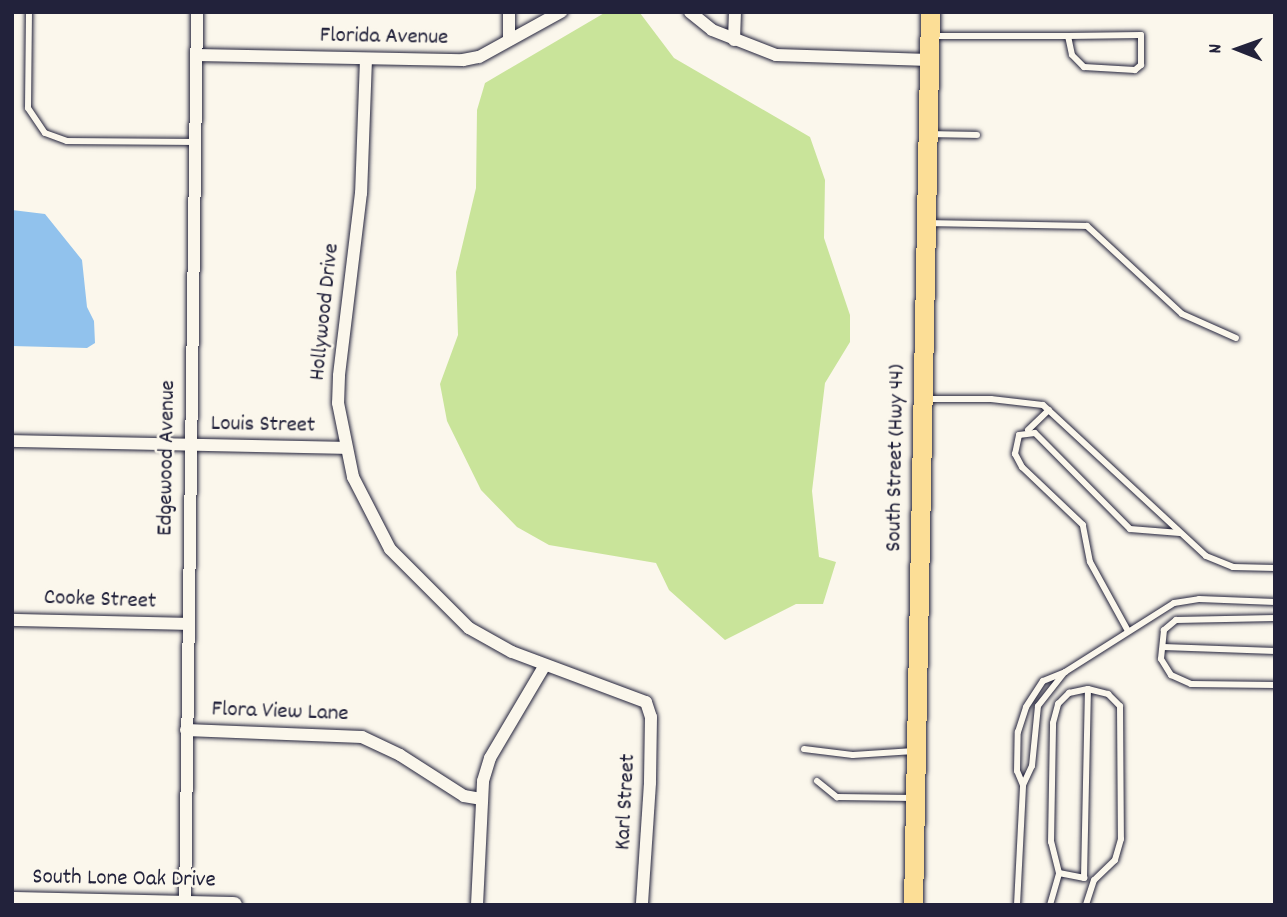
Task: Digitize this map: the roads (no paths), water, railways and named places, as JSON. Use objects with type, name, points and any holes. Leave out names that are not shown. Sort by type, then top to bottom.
[{"type":"main road","name":"South Street (Hwy 44)","points":[[913,905],[930,12]]},
{"type":"street","name":"Edgewood Avenue","points":[[185,904],[188,445],[197,12]]},
{"type":"street","points":[[509,12],[509,40]]},
{"type":"street","name":"Florida Avenue","points":[[196,55],[463,60],[509,40],[561,12]]},
{"type":"street","points":[[690,12],[734,40],[775,55],[929,60]]},
{"type":"street","points":[[734,12],[734,40]]},
{"type":"street","name":"Hollywood Drive","points":[[366,59],[361,193],[341,329],[338,403],[345,448],[373,525],[409,571],[469,628],[545,665],[646,702]]},
{"type":"street","name":"Louis Street","points":[[12,441],[345,448]]},
{"type":"street","name":"Cooke Street","points":[[12,620],[186,624]]},
{"type":"street","points":[[477,905],[481,799],[490,758],[545,665]]},
{"type":"street","name":"Karl Street","points":[[642,905],[650,783],[651,717],[646,702]]},
{"type":"street","name":"Flora View Lane","points":[[186,730],[362,737],[400,755],[464,796],[481,799]]},
{"type":"street","name":"South Lone Oak Drive","points":[[12,900],[234,905]]},
{"type":"lane","points":[[29,12],[28,108],[45,133],[67,141],[195,142]]},
{"type":"lane","points":[[930,36],[1140,35],[1141,65],[1135,70],[1084,67],[1072,55],[1068,36]]},
{"type":"lane","points":[[928,134],[977,135]]},
{"type":"lane","points":[[926,223],[1087,226],[1182,314],[1236,338]]},
{"type":"lane","points":[[923,399],[1029,401],[1049,410],[1180,533],[1217,564],[1275,568]]},
{"type":"lane","points":[[1049,410],[1015,443],[1021,467],[1083,525],[1090,562],[1128,631]]},
{"type":"lane","points":[[1028,430],[1130,529],[1180,533]]},
{"type":"lane","points":[[1023,785],[1017,771],[1018,732],[1026,707],[1043,681],[1065,672],[1174,603],[1199,598],[1275,602]]},
{"type":"lane","points":[[1275,618],[1176,620],[1164,630],[1161,659],[1171,675],[1191,684],[1275,685]]},
{"type":"lane","points":[[1163,647],[1275,651]]},
{"type":"lane","points":[[1017,905],[1023,785],[1032,766],[1038,706],[1065,672]]},
{"type":"lane","points":[[1084,878],[1088,689]]},
{"type":"lane","points":[[1050,905],[1059,873],[1051,842],[1053,723],[1058,704],[1069,693],[1088,689],[1108,694],[1120,706],[1122,733],[1121,839],[1115,860],[1094,880],[1086,905]]},
{"type":"lane","points":[[804,749],[853,755],[916,751]]},
{"type":"lane","points":[[817,781],[837,797],[915,797]]},
{"type":"lane","points":[[1059,873],[1094,880]]},
{"type":"water","points":[[12,210],[45,214],[82,260],[87,307],[94,321],[95,343],[87,348],[12,346]]}]
